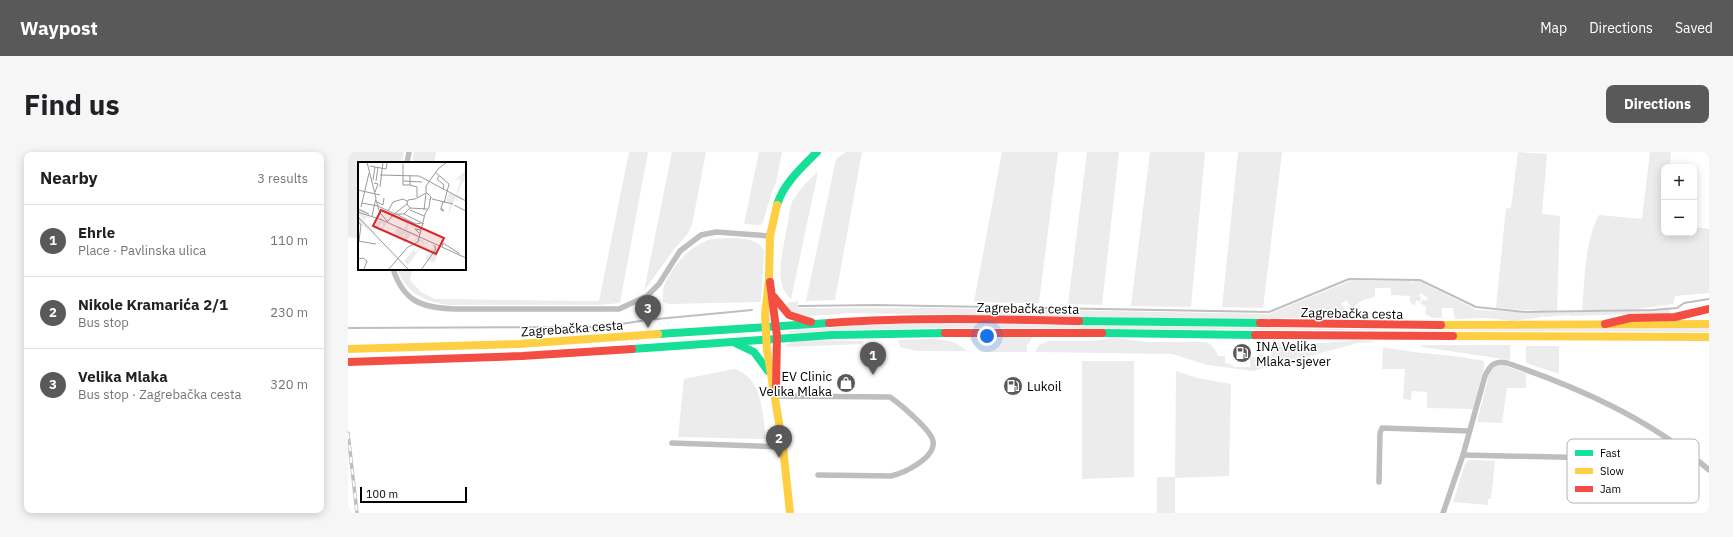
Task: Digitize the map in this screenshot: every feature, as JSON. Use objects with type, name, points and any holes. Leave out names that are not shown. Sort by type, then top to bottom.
[{"type":"main road","points":[[790,513],[783,447],[770,375],[765,326],[765,306],[769,279],[770,236],[775,214],[784,190],[795,175],[817,152]]},
{"type":"main road","points":[[769,279],[773,297],[776,338],[777,377],[775,396]]},
{"type":"main road","points":[[773,297],[780,307],[789,315],[813,323]]},
{"type":"main road","points":[[1605,324],[1630,318],[1675,317],[1709,309]]},
{"type":"main road","name":"Zagrebačka cesta","points":[[348,349],[519,344],[868,320],[961,319],[1381,326],[1709,324]]},
{"type":"main road","name":"Zagrebačka cesta","points":[[348,362],[522,356],[832,335],[956,332],[1709,337]]},
{"type":"main road","points":[[732,342],[754,352],[770,375]]},
{"type":"street","points":[[407,162],[409,152]]},
{"type":"street","points":[[392,270],[398,283],[408,296],[429,307],[455,309],[619,309],[646,296],[659,284],[680,251],[701,235],[716,232],[770,236]]},
{"type":"street","points":[[1443,513],[1463,455],[1485,376],[1488,369],[1494,363],[1507,363],[1553,379],[1631,415],[1668,439]]},
{"type":"street","points":[[775,396],[824,398],[890,397],[927,431],[933,440],[933,447],[929,454],[918,463],[899,474],[891,476],[818,475]]},
{"type":"street","points":[[1379,482],[1380,433],[1382,428],[1470,431]]},
{"type":"street","points":[[672,443],[783,447]]},
{"type":"street","points":[[1463,455],[1567,457]]},
{"type":"street","points":[[1699,462],[1709,470]]},
{"type":"shaded area","points":[[348,152],[404,152],[402,162],[358,162],[358,239],[348,237]]},
{"type":"shaded area","points":[[414,152],[436,152],[434,162],[412,162]]},
{"type":"shaded area","points":[[629,152],[648,152],[620,303],[599,305],[440,304],[417,295],[406,284],[398,270],[412,270],[410,280],[421,292],[435,299],[599,301]]},
{"type":"shaded area","points":[[672,152],[706,152],[692,225],[687,235],[674,249],[644,291]]},
{"type":"shaded area","points":[[759,152],[782,152],[776,183],[771,194],[763,222],[761,225],[744,224]]},
{"type":"shaded area","points":[[846,152],[862,152],[835,300],[806,301],[836,159]]},
{"type":"shaded area","points":[[1002,152],[1058,152],[1039,303],[974,302]]},
{"type":"shaded area","points":[[1087,152],[1119,152],[1102,305],[1068,304]]},
{"type":"shaded area","points":[[1150,152],[1205,152],[1191,307],[1131,306]]},
{"type":"shaded area","points":[[1238,152],[1282,152],[1263,308],[1222,307]]},
{"type":"shaded area","points":[[1518,152],[1547,154],[1542,214],[1560,216],[1557,312],[1496,308],[1506,208],[1511,208]]},
{"type":"shaded area","points":[[1650,152],[1671,152],[1670,164],[1661,164],[1661,236],[1697,236],[1697,227],[1709,229],[1709,293],[1675,296],[1673,304],[1636,309],[1582,311],[1586,262],[1590,238],[1599,215],[1642,219]]},
{"type":"shaded area","points":[[818,172],[791,299],[785,292],[781,275],[782,255],[790,210],[793,200],[798,192]]},
{"type":"shaded area","points":[[733,238],[748,240],[755,242],[764,251],[761,302],[668,304],[663,302],[664,286],[678,263],[696,246],[711,239]]},
{"type":"shaded area","points":[[1350,281],[1411,281],[1411,284],[1413,281],[1419,281],[1477,310],[1543,313],[1670,310],[1670,313],[1569,315],[1544,317],[1543,315],[1542,317],[1514,321],[1486,318],[1455,319],[1453,308],[1442,308],[1442,317],[1449,318],[1433,318],[1425,314],[1426,307],[1420,303],[1423,299],[1426,301],[1428,298],[1421,293],[1419,296],[1422,298],[1419,302],[1416,300],[1415,306],[1410,302],[1410,296],[1391,295],[1391,288],[1375,288],[1375,297],[1363,300],[1352,308],[1346,300],[1341,304],[1346,311],[1337,318],[1285,318],[1269,320],[848,313],[808,316],[793,313],[788,310],[787,303],[798,301],[798,308],[943,308],[1269,314]]},
{"type":"shaded area","points":[[942,323],[1415,330],[1709,328],[1709,332],[953,328],[789,333],[789,331],[862,325]]},
{"type":"shaded area","points":[[968,337],[1032,338],[1027,346],[1027,352],[981,352]]},
{"type":"shaded area","points":[[1116,338],[1149,342],[1205,342],[1212,346],[1218,356],[1225,356],[1225,363],[1234,367],[1250,367],[1250,357],[1256,357],[1257,361],[1255,362],[1257,368],[1262,366],[1261,360],[1258,360],[1257,357],[1260,356],[1261,353],[1268,359],[1272,355],[1265,347],[1272,343],[1326,343],[1357,340],[1379,342],[1358,343],[1253,371],[1208,365],[1172,354],[1035,352],[1039,345],[1048,341],[1091,341]]},
{"type":"shaded area","points":[[898,340],[944,340],[953,342],[966,351],[918,351],[900,347]]},
{"type":"shaded area","points":[[795,341],[864,341],[862,344],[788,347],[785,345]]},
{"type":"shaded area","points":[[1422,345],[1510,345],[1510,360],[1422,347]]},
{"type":"shaded area","points":[[1526,346],[1559,346],[1559,374],[1526,363]]},
{"type":"shaded area","points":[[1383,347],[1484,361],[1484,368],[1473,409],[1427,408],[1427,392],[1412,391],[1411,400],[1403,399],[1405,369],[1382,369]]},
{"type":"shaded area","points":[[1082,361],[1134,361],[1134,477],[1082,479]]},
{"type":"shaded area","points":[[1502,365],[1526,373],[1526,388],[1507,388],[1502,423],[1477,422],[1490,371],[1494,366]]},
{"type":"shaded area","points":[[734,369],[744,374],[751,380],[756,389],[762,408],[766,439],[678,437],[684,379]]},
{"type":"shaded area","points":[[1176,371],[1197,378],[1231,384],[1229,476],[1175,478],[1175,513],[1157,513],[1157,477],[1175,477]]},
{"type":"shaded area","points":[[1469,460],[1495,461],[1491,499],[1488,499],[1488,505],[1453,502],[1465,464]]},
{"type":"waterway","points":[[799,306],[875,305],[1269,312],[1349,279],[1420,280],[1476,307],[1525,312],[1653,310],[1677,308],[1684,303],[1709,299]]},
{"type":"waterway","points":[[349,328],[602,327],[647,320],[752,310]]},
{"type":"railway","points":[[348,433],[357,513]]},
{"type":"traffic: fast","points":[[777,205],[788,183],[817,152]]},
{"type":"traffic: fast","points":[[1079,321],[1260,323]]},
{"type":"traffic: fast","points":[[658,334],[829,323]]},
{"type":"traffic: fast","points":[[632,349],[832,335],[945,333]]},
{"type":"traffic: fast","points":[[1102,333],[1255,335]]},
{"type":"traffic: fast","points":[[735,343],[754,352],[768,371]]},
{"type":"traffic: slow","points":[[777,205],[770,236],[769,279],[765,315],[767,350],[783,447],[790,513]]},
{"type":"traffic: slow","points":[[1441,325],[1709,324]]},
{"type":"traffic: slow","points":[[348,349],[519,344],[658,334]]},
{"type":"traffic: slow","points":[[1453,336],[1709,337]]},
{"type":"traffic: jam","points":[[770,282],[777,336],[776,390]]},
{"type":"traffic: jam","points":[[774,297],[789,315],[811,322]]},
{"type":"traffic: jam","points":[[1605,324],[1630,318],[1675,317],[1709,309]]},
{"type":"traffic: jam","points":[[829,323],[923,319],[1079,321]]},
{"type":"traffic: jam","points":[[1260,323],[1441,325]]},
{"type":"traffic: jam","points":[[945,333],[1102,333]]},
{"type":"traffic: jam","points":[[1255,335],[1453,336]]},
{"type":"traffic: jam","points":[[348,362],[522,356],[632,349]]},
{"type":"place","name":"Velika Mlaka","points":[[648,328]]},
{"type":"place","name":"INA Velika Mlaka-sjever","points":[[1242,353]]},
{"type":"place","name":"Ehrle","points":[[873,375]]},
{"type":"place","name":"EV Clinic Velika Mlaka","points":[[846,383]]},
{"type":"place","name":"Lukoil","points":[[1013,386]]},
{"type":"place","name":"Nikole Kramarića 2/1","points":[[779,458]]}]
